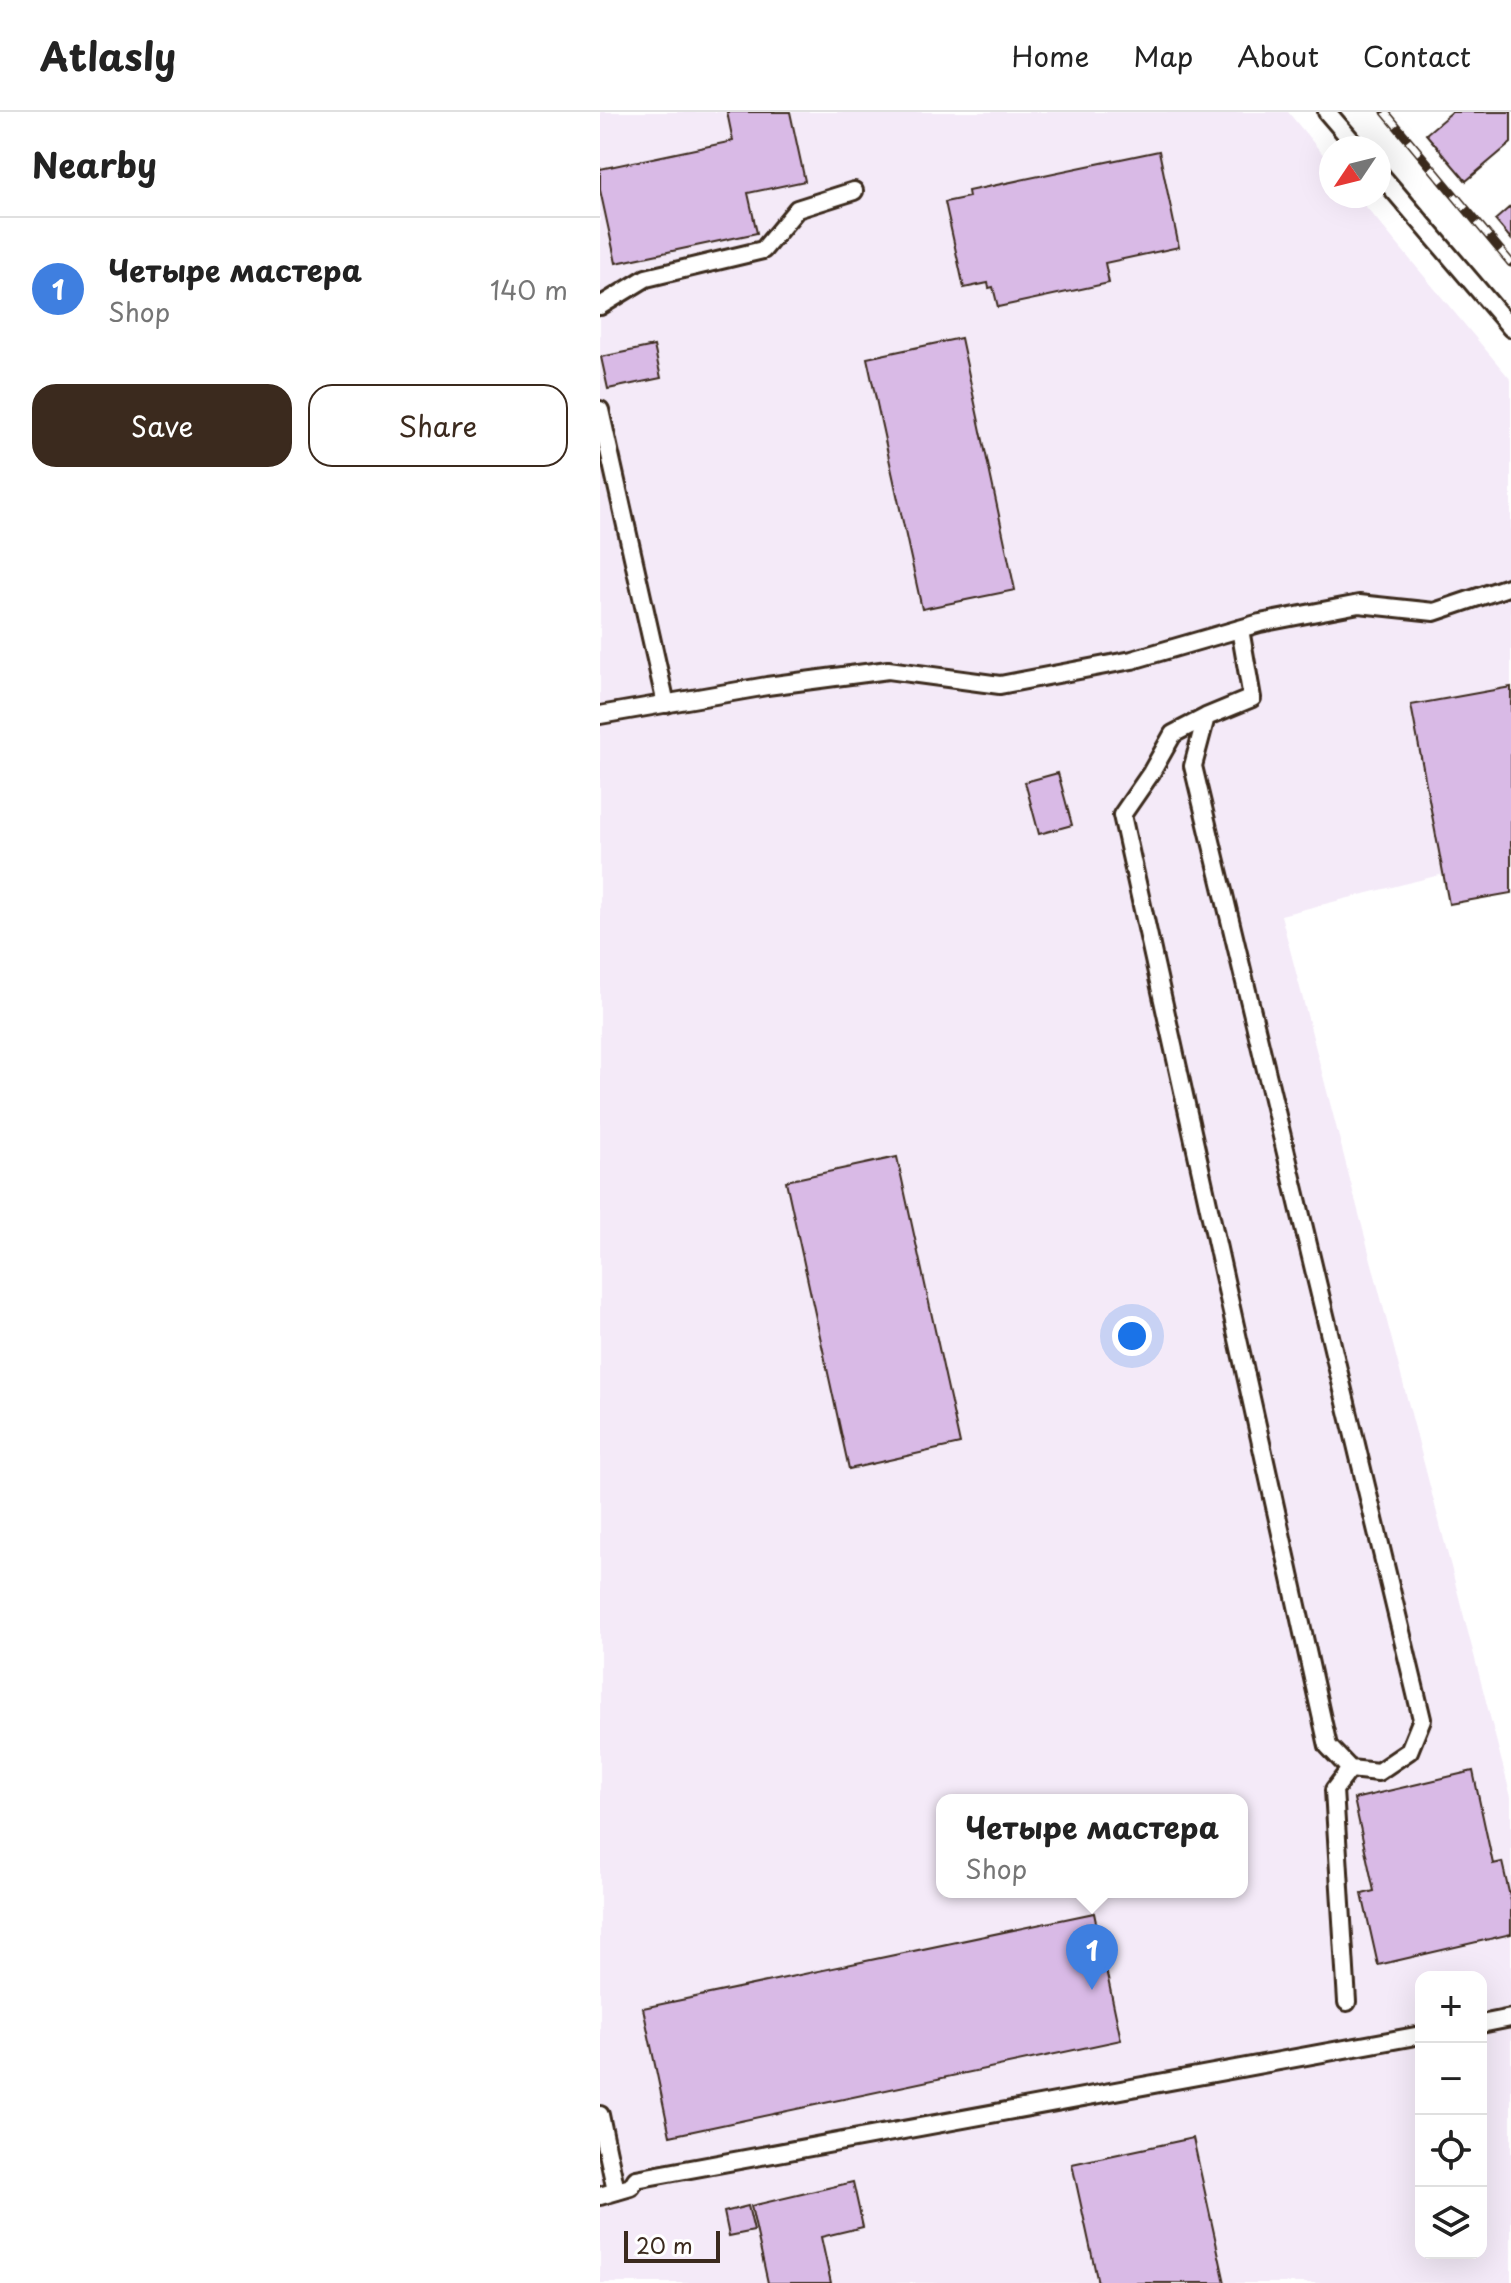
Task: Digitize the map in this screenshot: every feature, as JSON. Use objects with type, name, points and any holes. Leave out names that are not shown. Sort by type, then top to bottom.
[{"type":"lane","points":[[1327,112],[1348,136]]},
{"type":"lane","points":[[1391,187],[1511,328]]},
{"type":"lane","points":[[600,306],[646,278],[763,250],[797,209],[854,191]]},
{"type":"lane","points":[[600,410],[666,704]]},
{"type":"lane","points":[[600,715],[767,686],[888,670],[1000,685],[1132,660],[1260,623],[1359,604],[1434,612],[1511,586]]},
{"type":"lane","points":[[1206,717],[1193,766],[1422,1719],[1409,1751],[1378,1772],[1350,1769],[1328,1746],[1122,815],[1173,734],[1206,717],[1252,698],[1240,629]]},
{"type":"lane","points":[[1347,2002],[1334,1790],[1350,1769]]},
{"type":"lane","points":[[1487,2023],[1511,2018]]},
{"type":"lane","points":[[600,2115],[608,2194],[631,2187],[636,2179],[1415,2036]]},
{"type":"shaded area","points":[[600,112],[1288,112],[1319,149],[1319,208],[1367,208],[1511,380],[1511,857],[1281,915],[1511,1797],[1511,2283],[600,2283]]},
{"type":"building","points":[[727,112],[790,112],[805,181],[748,193],[757,233],[616,263],[600,190],[600,169],[733,141]]},
{"type":"building","points":[[1452,112],[1511,112],[1511,143],[1466,181],[1426,134]]},
{"type":"building","points":[[1159,151],[1179,247],[1105,263],[1109,283],[998,307],[993,287],[989,288],[988,283],[964,288],[945,202],[969,197],[968,191]]},
{"type":"building","points":[[1511,206],[1511,239],[1495,220]]},
{"type":"building","points":[[961,338],[1015,590],[922,609],[867,358]]},
{"type":"building","points":[[654,346],[661,378],[608,389],[601,357]]},
{"type":"building","points":[[1511,687],[1511,893],[1449,904],[1411,705]]},
{"type":"building","points":[[1058,773],[1072,825],[1039,834],[1025,782]]},
{"type":"building","points":[[897,1157],[960,1444],[849,1469],[786,1181]]},
{"type":"building","points":[[1473,1771],[1493,1864],[1502,1862],[1511,1901],[1511,1934],[1378,1965],[1362,1894],[1374,1891],[1354,1799]]},
{"type":"building","points":[[1094,1913],[1121,2040],[670,2136],[643,2008]]},
{"type":"building","points":[[1193,2138],[1225,2283],[1098,2283],[1072,2164]]},
{"type":"building","points":[[853,2182],[863,2227],[821,2237],[831,2283],[768,2283],[751,2206]]},
{"type":"building","points":[[748,2206],[754,2231],[729,2236],[724,2212]]},
{"type":"railway","points":[[1385,112],[1511,263]]},
{"type":"place","name":"Четыре мастера","points":[[1092,1990]]}]
